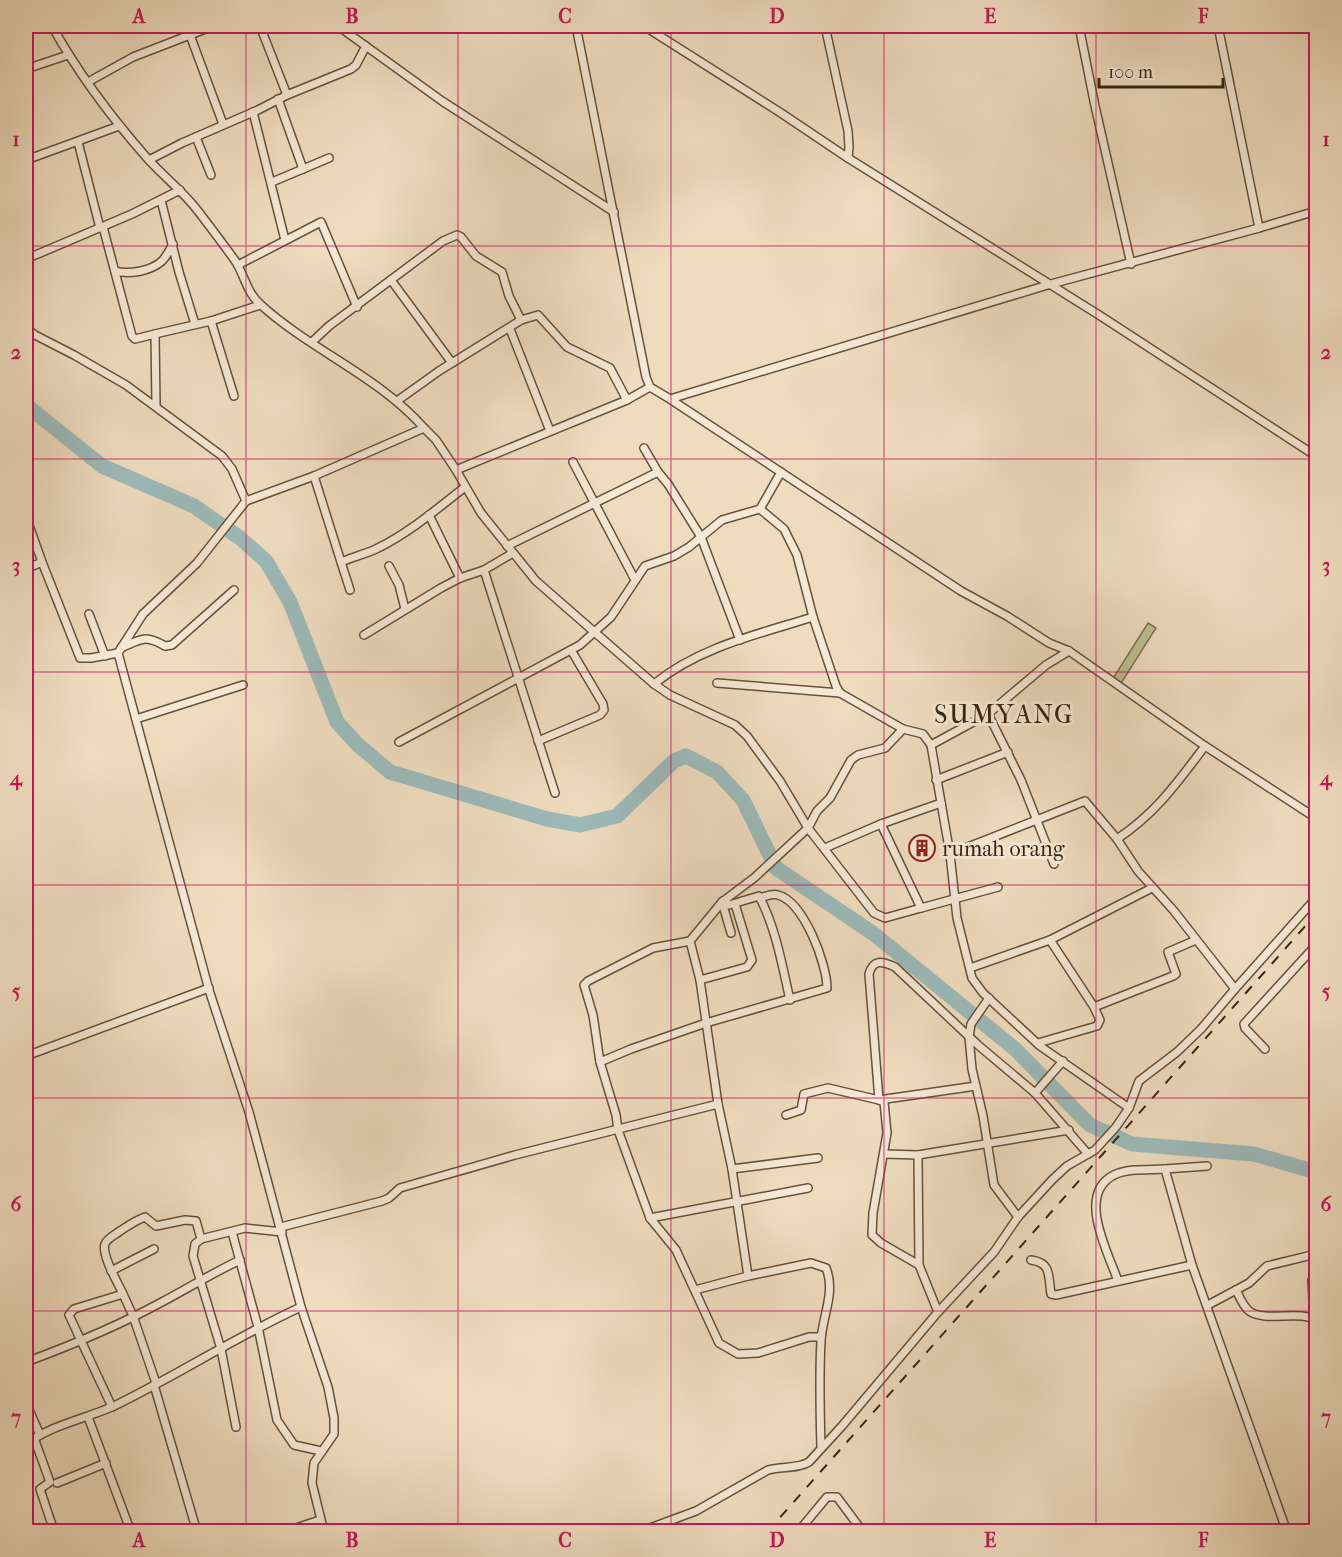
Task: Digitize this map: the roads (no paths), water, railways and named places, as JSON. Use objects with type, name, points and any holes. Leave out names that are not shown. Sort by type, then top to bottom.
[{"type":"street","points":[[51,26],[68,55],[119,126],[196,208],[238,265],[247,289],[260,305],[397,401],[436,440],[481,513],[536,581],[654,684],[670,695],[735,725],[747,736],[780,782],[808,828],[874,913],[885,918],[998,887]]},
{"type":"street","points":[[88,82],[133,57],[213,26]]},
{"type":"street","points":[[260,26],[286,95]]},
{"type":"street","points":[[338,26],[442,101],[614,212]]},
{"type":"street","points":[[576,26],[646,377],[650,387],[961,591],[1053,645],[1069,651],[1204,746],[1317,818]]},
{"type":"street","points":[[644,26],[1317,456]]},
{"type":"street","points":[[825,26],[848,131],[848,158]]},
{"type":"street","points":[[1079,26],[1131,264]]},
{"type":"street","points":[[1218,26],[1259,228]]},
{"type":"street","points":[[190,35],[224,124]]},
{"type":"street","points":[[149,160],[286,95],[351,69],[356,65],[366,46]]},
{"type":"street","points":[[26,69],[68,55]]},
{"type":"street","points":[[279,99],[303,169]]},
{"type":"street","points":[[253,112],[285,240]]},
{"type":"street","points":[[26,160],[119,126]]},
{"type":"street","points":[[196,137],[211,175]]},
{"type":"street","points":[[78,142],[115,271],[126,322],[135,339],[211,321],[260,305]]},
{"type":"street","points":[[272,182],[329,158]]},
{"type":"street","points":[[26,260],[101,228],[180,190]]},
{"type":"street","points":[[161,200],[195,324]]},
{"type":"street","points":[[670,399],[1051,284],[1131,264],[1317,211]]},
{"type":"street","points":[[238,265],[322,223],[357,307]]},
{"type":"street","points":[[312,342],[329,326],[443,241],[459,235],[476,256],[502,272],[509,296],[521,320]]},
{"type":"street","points":[[115,271],[124,274],[154,266],[162,261],[173,244]]},
{"type":"street","points":[[391,280],[453,363]]},
{"type":"street","points":[[397,401],[412,389],[521,320],[533,316],[540,316],[567,346],[606,364],[615,373],[627,400]]},
{"type":"street","points":[[211,321],[234,396]]},
{"type":"street","points":[[26,328],[126,385],[222,456],[232,470],[246,501]]},
{"type":"street","points":[[510,329],[550,431]]},
{"type":"street","points":[[155,334],[156,406]]},
{"type":"street","points":[[456,470],[627,400],[650,387]]},
{"type":"street","points":[[324,1532],[312,1484],[315,1463],[334,1434],[334,1418],[328,1387],[302,1307],[249,1112],[209,988],[136,719],[120,651],[144,614],[213,545],[246,501],[314,476],[424,428]]},
{"type":"street","points":[[644,448],[701,537],[740,640]]},
{"type":"street","points":[[573,462],[635,580]]},
{"type":"street","points":[[507,546],[658,472]]},
{"type":"street","points":[[399,741],[572,650],[595,633],[610,617],[645,566],[674,556],[728,517],[760,509],[781,472]]},
{"type":"street","points":[[314,476],[350,590]]},
{"type":"street","points":[[341,562],[376,549],[429,515],[465,487]]},
{"type":"street","points":[[760,509],[786,532],[796,555],[813,617],[840,693]]},
{"type":"street","points":[[429,515],[460,578]]},
{"type":"street","points":[[26,517],[82,659],[105,656],[120,651],[145,637],[154,639],[165,646],[172,645],[234,590]]},
{"type":"street","points":[[364,635],[460,578],[484,570],[513,553]]},
{"type":"street","points":[[26,569],[42,562]]},
{"type":"street","points":[[389,566],[399,585],[405,609]]},
{"type":"street","points":[[484,570],[555,793]]},
{"type":"street","points":[[89,614],[105,656]]},
{"type":"street","points":[[654,684],[688,660],[740,640],[813,617]]},
{"type":"street","points":[[538,741],[600,715],[604,710],[603,704],[572,650]]},
{"type":"street","points":[[931,745],[988,714],[1046,665],[1069,651]]},
{"type":"street","points":[[717,683],[840,693],[903,729],[923,734],[931,745],[950,854],[957,918],[972,978],[989,998],[1062,1063],[1129,1108]]},
{"type":"street","points":[[136,719],[243,685]]},
{"type":"street","points":[[988,714],[1008,752],[1038,820],[1054,864]]},
{"type":"street","points":[[821,1336],[809,1337],[758,1353],[738,1354],[719,1342],[675,1250],[650,1218],[618,1130],[616,1115],[600,1062],[584,985],[653,948],[690,941],[723,902],[802,835],[817,811],[830,798],[851,760],[858,755],[885,748],[903,729]]},
{"type":"street","points":[[1117,839],[1138,825],[1161,803],[1204,746]]},
{"type":"street","points":[[936,780],[1008,752]]},
{"type":"street","points":[[950,854],[1085,801],[1117,839],[1152,888],[1174,911],[1235,989]]},
{"type":"street","points":[[825,849],[881,824],[941,803]]},
{"type":"street","points":[[881,824],[921,908]]},
{"type":"street","points":[[970,968],[1050,940],[1152,888]]},
{"type":"street","points":[[600,1062],[706,1023],[827,988],[821,956],[793,905],[780,895],[772,894],[760,898],[757,896],[735,904],[726,905],[723,902]]},
{"type":"street","points":[[760,898],[771,923],[790,1000]]},
{"type":"street","points":[[639,1532],[696,1511],[768,1470],[780,1466],[803,1466],[809,1462],[938,1312],[994,1252],[1018,1217],[1052,1180],[1067,1166],[1091,1152],[1116,1128],[1129,1108],[1139,1082],[1177,1052],[1201,1029],[1317,898]]},
{"type":"street","points":[[723,902],[731,933]]},
{"type":"street","points":[[700,980],[747,967],[752,960],[735,904]]},
{"type":"street","points":[[1038,1043],[1097,1026],[1100,1020],[1094,1007],[1050,940]]},
{"type":"street","points":[[1094,1007],[1173,976],[1176,971],[1168,952],[1196,940]]},
{"type":"street","points":[[690,941],[700,980],[718,1104],[732,1169],[748,1276]]},
{"type":"street","points":[[1265,1049],[1245,1028],[1244,1024],[1317,945]]},
{"type":"street","points":[[879,1100],[869,974],[871,966],[876,962],[884,962],[895,967],[969,1037],[1036,1092],[1091,1152]]},
{"type":"street","points":[[26,1056],[209,988]]},
{"type":"street","points":[[989,998],[981,1006],[971,1024],[969,1037],[994,1185],[1018,1217]]},
{"type":"street","points":[[1036,1092],[1062,1063]]},
{"type":"street","points":[[879,1100],[976,1086]]},
{"type":"street","points":[[786,1115],[801,1110],[804,1094],[828,1088],[884,1102],[887,1133],[873,1213],[872,1235],[881,1243],[919,1264]]},
{"type":"street","points":[[236,1427],[221,1349],[193,1256],[193,1250],[201,1239],[245,1228],[281,1230],[382,1201],[400,1188],[515,1155],[718,1104]]},
{"type":"street","points":[[884,1154],[918,1155],[1069,1130]]},
{"type":"street","points":[[918,1155],[919,1264],[938,1312]]},
{"type":"street","points":[[732,1169],[818,1158]]},
{"type":"street","points":[[1118,1281],[1096,1217],[1097,1192],[1114,1175],[1124,1172],[1208,1166]]},
{"type":"street","points":[[1165,1169],[1192,1265],[1287,1532]]},
{"type":"street","points":[[650,1218],[808,1188]]},
{"type":"street","points":[[197,1532],[133,1316],[111,1271],[104,1245],[107,1240],[145,1217],[156,1226],[189,1219],[196,1221],[201,1239]]},
{"type":"street","points":[[232,1232],[258,1327],[277,1419],[294,1445],[321,1451]]},
{"type":"street","points":[[111,1271],[154,1249]]},
{"type":"street","points":[[1208,1305],[1249,1283],[1268,1266],[1317,1254]]},
{"type":"street","points":[[26,1362],[81,1342],[163,1302],[200,1279],[240,1260]]},
{"type":"street","points":[[1031,1260],[1042,1261],[1046,1265],[1051,1294],[1056,1296],[1192,1265]]},
{"type":"street","points":[[695,1290],[811,1263],[826,1268],[829,1274],[828,1310],[821,1336],[821,1448]]},
{"type":"street","points":[[1236,1290],[1249,1310],[1257,1314],[1315,1320],[1312,1280]]},
{"type":"street","points":[[112,1407],[70,1321],[70,1312],[123,1294]]},
{"type":"street","points":[[26,1444],[36,1436],[112,1407],[258,1327],[302,1307]]},
{"type":"street","points":[[26,1403],[50,1482],[40,1489],[52,1525]]},
{"type":"street","points":[[88,1417],[131,1532]]},
{"type":"street","points":[[57,1483],[105,1463]]},
{"type":"street","points":[[798,1532],[830,1496],[837,1497],[863,1532]]},
{"type":"street","points":[[284,1532],[320,1520]]},
{"type":"waterway","points":[[26,405],[102,466],[194,506],[240,538],[266,561],[290,602],[337,722],[357,744],[390,772],[547,819],[580,825],[617,816],[674,761],[686,756],[717,772],[743,800],[776,868],[874,934],[1015,1049],[1090,1125],[1132,1144],[1254,1154],[1316,1172]]},
{"type":"railway","points":[[767,1532],[1316,914]]},
{"type":"place","name":"rumah orang","points":[[922,848]]},
{"type":"district","name":"SUMYANG","points":[[1004,714]]}]
